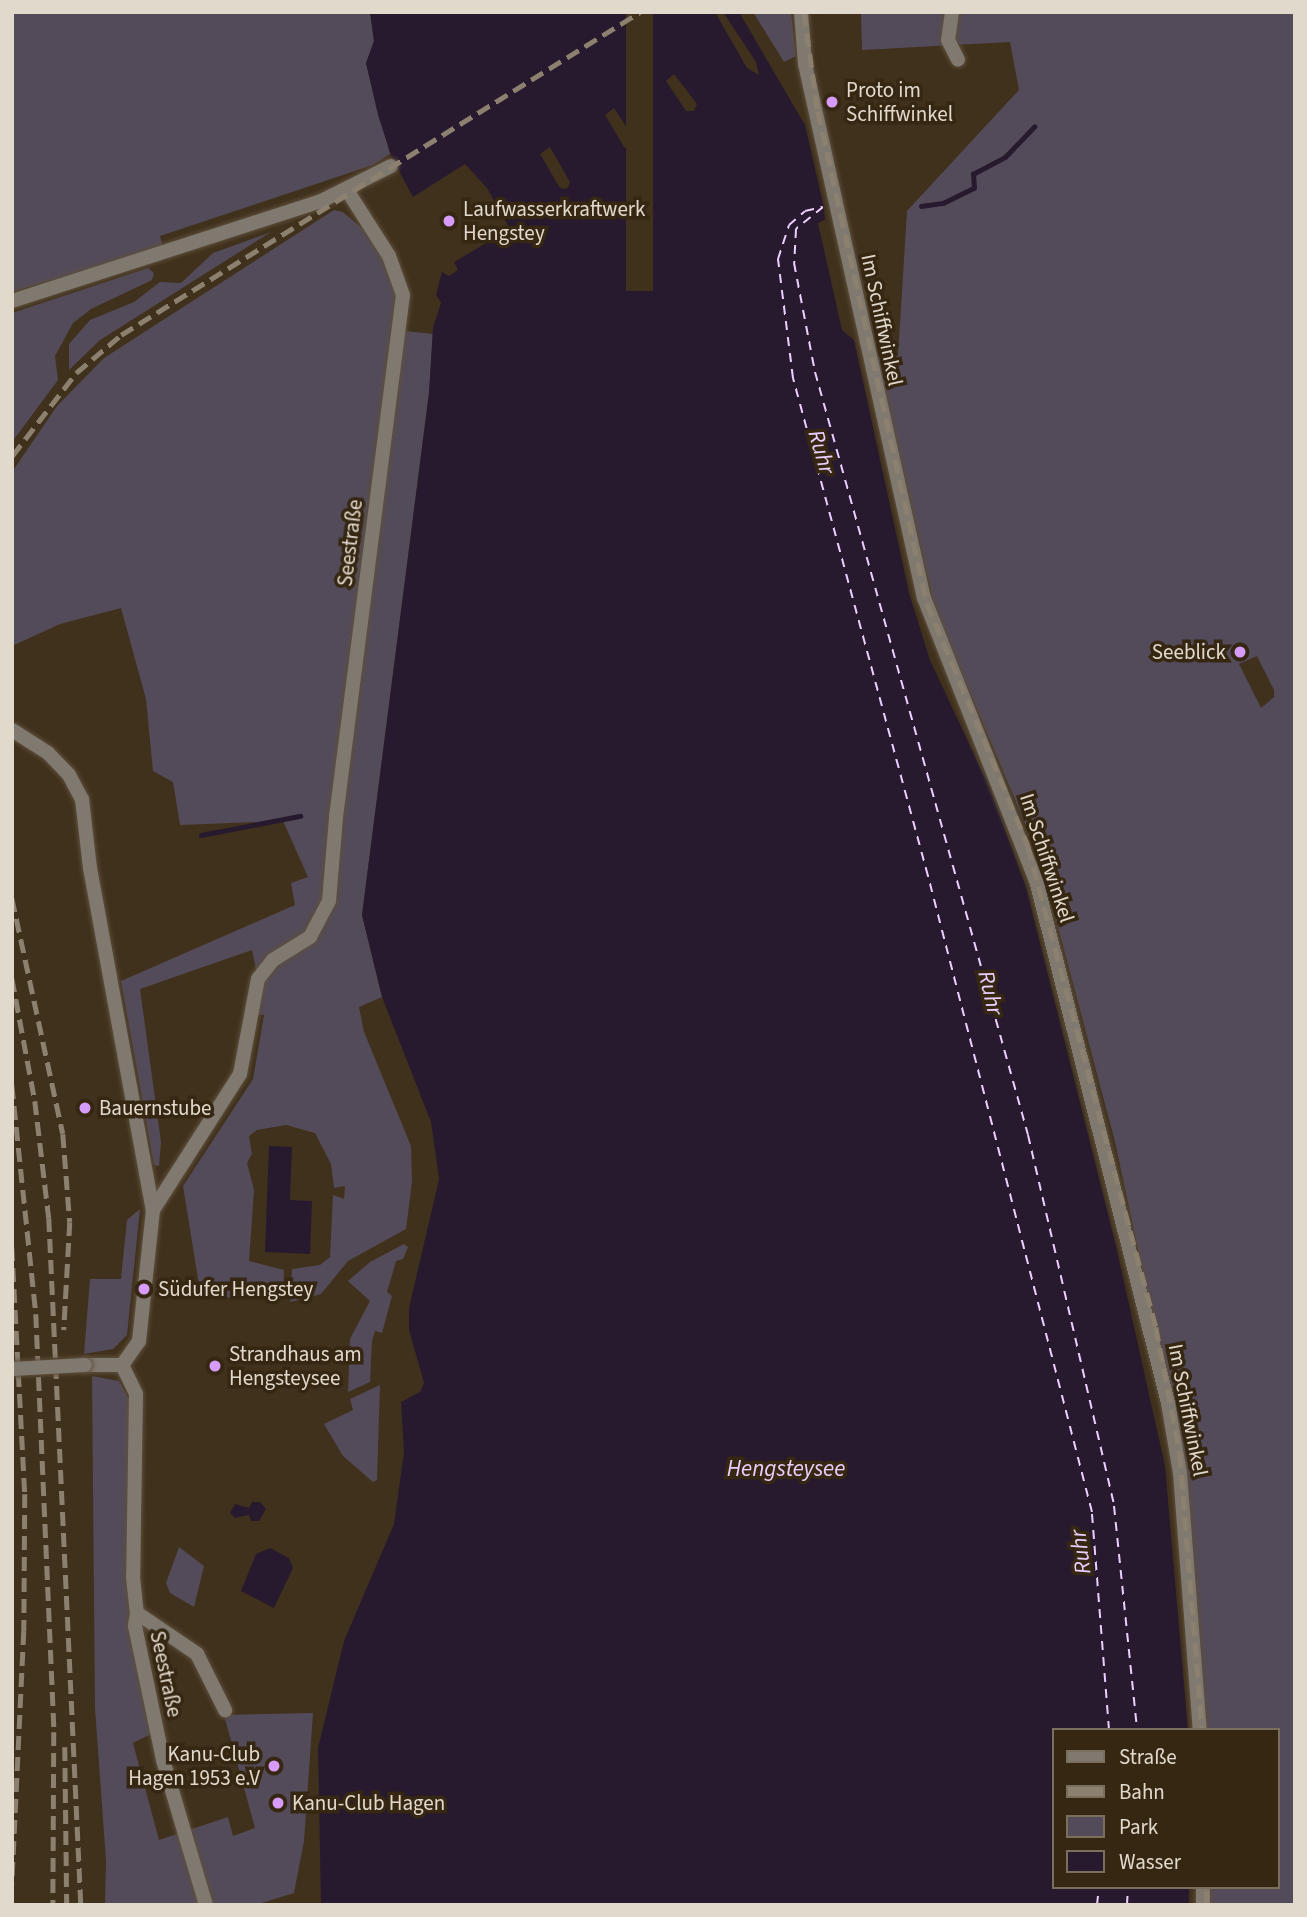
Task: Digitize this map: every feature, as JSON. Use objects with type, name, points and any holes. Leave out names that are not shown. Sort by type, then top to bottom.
[{"type":"street","name":"Im Schiffwinkel","points":[[801,12],[805,64],[924,598],[948,670],[1014,816],[1037,884],[1168,1403],[1180,1473],[1200,1728]]},
{"type":"street","points":[[952,12],[948,40],[958,60]]},
{"type":"street","points":[[12,301],[347,190],[391,166]]},
{"type":"street","name":"Seestraße","points":[[153,1210],[240,1074],[258,979],[273,960],[310,937],[329,901],[336,817],[403,295],[389,256],[347,190]]},
{"type":"street","name":"Seestraße","points":[[12,730],[48,753],[69,775],[82,799],[90,869],[153,1210],[139,1341],[122,1365],[136,1394],[133,1577],[137,1613],[135,1626],[163,1760],[206,1905]]},
{"type":"street","points":[[12,1369],[122,1365]]},
{"type":"street","name":"Seestraße","points":[[137,1613],[197,1654],[225,1710]]},
{"type":"green space","points":[[17,12],[370,12],[374,41],[366,64],[390,154],[373,165],[160,236],[163,247],[12,292],[12,16]]},
{"type":"green space","points":[[753,12],[791,12],[796,56],[784,62]]},
{"type":"green space","points":[[861,12],[1295,12],[1295,1905],[1210,1905],[1211,1889],[1279,1889],[1279,1728],[1206,1728],[1187,1478],[1115,1142],[1040,859],[935,609],[877,357],[898,356],[907,211],[1019,90],[1010,42],[862,50]],"holes":[[[1257,656],[1274,690],[1274,697],[1261,708],[1239,664]]]},
{"type":"green space","points":[[334,210],[343,212],[363,229],[390,270],[405,331],[433,334],[429,393],[362,915],[382,997],[359,1007],[364,1032],[411,1146],[412,1182],[406,1229],[348,1261],[321,1294],[290,1302],[292,1269],[320,1265],[330,1257],[333,1195],[344,1199],[345,1186],[334,1188],[331,1164],[315,1133],[286,1125],[257,1130],[249,1136],[252,1154],[247,1163],[254,1190],[249,1261],[284,1270],[283,1299],[201,1297],[183,1186],[253,1079],[264,1015],[252,1014],[258,979],[252,950],[140,989],[161,1142],[159,1166],[154,1165],[121,981],[295,905],[291,883],[308,877],[283,821],[180,825],[173,782],[153,771],[146,699],[121,608],[60,624],[12,646],[12,472],[57,406],[104,358]]},
{"type":"green space","points":[[271,232],[100,340],[69,370],[69,344],[90,320],[134,302],[160,282],[181,283],[213,253]]},
{"type":"green space","points":[[148,268],[154,273],[152,280],[91,309],[73,323],[55,356],[58,380],[12,442],[12,313]]},
{"type":"green space","points":[[140,1209],[127,1335],[113,1349],[84,1354],[90,1279],[121,1279],[127,1220]]},
{"type":"green space","points":[[404,1244],[408,1247],[403,1259],[396,1261],[387,1292],[392,1296],[382,1333],[375,1331],[372,1341],[370,1382],[348,1392],[350,1339],[370,1301],[348,1281],[370,1262]]},
{"type":"green space","points":[[92,1376],[119,1381],[131,1403],[126,1576],[132,1642],[151,1734],[133,1743],[159,1840],[228,1817],[233,1836],[255,1828],[224,1715],[313,1713],[304,1841],[294,1893],[255,1905],[105,1905],[106,1861],[95,1708]]},
{"type":"green space","points":[[380,1385],[377,1480],[373,1482],[343,1456],[324,1424],[353,1410],[350,1399]]},
{"type":"green space","points":[[179,1547],[204,1566],[194,1607],[170,1593],[166,1583]]},
{"type":"water","name":"Hengsteysee","points":[[370,12],[715,12],[747,68],[759,75],[756,62],[723,12],[739,12],[805,125],[824,208],[825,220],[818,223],[842,330],[854,340],[909,593],[930,660],[990,789],[1026,887],[1116,1246],[1165,1466],[1188,1728],[1052,1728],[1052,1889],[1189,1889],[1189,1905],[321,1905],[318,1748],[344,1641],[394,1524],[404,1452],[401,1402],[420,1392],[424,1383],[409,1330],[409,1308],[439,1179],[431,1122],[382,997],[362,915],[429,393],[433,327],[441,303],[436,295],[442,272],[449,276],[458,270],[454,262],[510,229],[487,188],[465,164],[413,197],[392,158],[378,115],[366,63],[374,41]],"holes":[[[674,74],[697,104],[694,111],[686,111],[666,81]],[[614,108],[631,134],[630,150],[624,147],[605,115]],[[550,147],[570,182],[567,189],[560,188],[540,154]]]},
{"type":"water","points":[[269,1146],[292,1147],[290,1200],[312,1201],[310,1254],[265,1252]]},
{"type":"water","points":[[252,1502],[260,1502],[266,1509],[259,1521],[251,1521],[249,1515],[235,1518],[230,1513],[235,1504],[249,1508]]},
{"type":"water","points":[[270,1548],[289,1558],[293,1568],[274,1608],[241,1591],[256,1554]]},
{"type":"pier","points":[[626,12],[653,12],[653,291],[626,291]]},
{"type":"waterway","points":[[921,206],[943,203],[974,188],[973,174],[1005,157],[1034,127]]},
{"type":"waterway","points":[[201,835],[300,816]]},
{"type":"ferry route","points":[[1109,1728],[1092,1512],[928,876],[793,378],[778,259],[789,225],[805,211],[823,207],[796,229],[794,263],[815,372],[1028,1135],[1114,1506],[1137,1728]]},
{"type":"ferry route","points":[[1097,1905],[1099,1889]]},
{"type":"ferry route","points":[[1127,1905],[1128,1889]]},
{"type":"railway","points":[[12,456],[76,373],[121,335],[640,12]]},
{"type":"railway","points":[[804,12],[818,111],[927,603],[1028,846],[1156,1327],[1180,1454],[1202,1728]]},
{"type":"railway","points":[[12,898],[63,1134],[70,1222],[64,1330]]},
{"type":"railway","points":[[12,978],[35,1101],[49,1218],[81,1905]]},
{"type":"railway","points":[[12,1085],[36,1314],[54,1732],[53,1905]]},
{"type":"railway","points":[[12,1247],[25,1494],[24,1631],[12,1884]]},
{"type":"railway","points":[[65,1747],[67,1905]]},
{"type":"railway","points":[[1206,1905],[1207,1889]]},
{"type":"place","name":"Proto im Schiffwinkel","points":[[832,102]]},
{"type":"place","name":"Laufwasserkraftwerk Hengstey","points":[[449,221]]},
{"type":"place","name":"Seeblick","points":[[1240,652]]},
{"type":"place","name":"Bauernstube","points":[[85,1108]]},
{"type":"place","name":"Südufer Hengstey","points":[[144,1289]]},
{"type":"place","name":"Strandhaus am Hengsteysee","points":[[215,1366]]},
{"type":"place","name":"Kanu-Club Hagen 1953 e.V","points":[[274,1766]]},
{"type":"place","name":"Kanu-Club Hagen","points":[[278,1803]]},
{"type":"water label","name":"Ruhr","points":[[821,452]]},
{"type":"water label","name":"Ruhr","points":[[990,993]]},
{"type":"water label","name":"Ruhr","points":[[1081,1552]]}]
